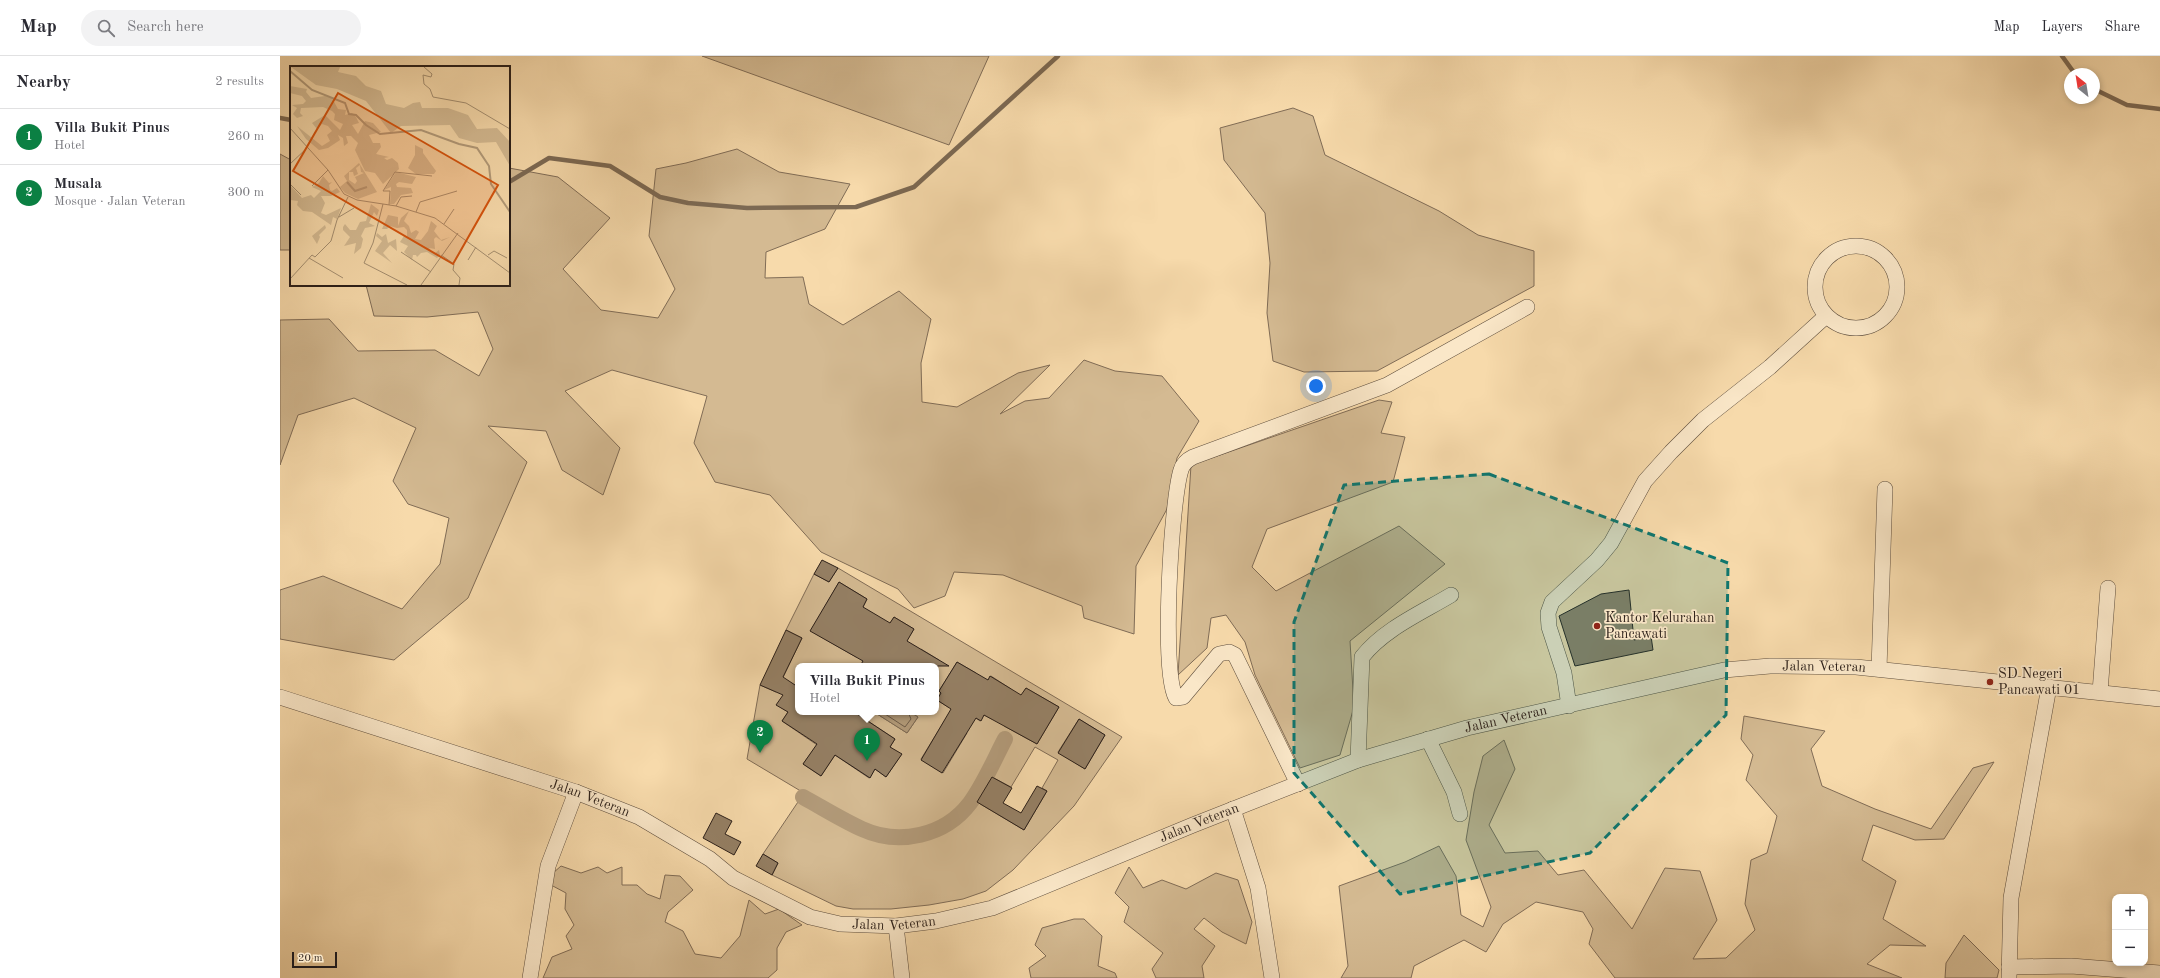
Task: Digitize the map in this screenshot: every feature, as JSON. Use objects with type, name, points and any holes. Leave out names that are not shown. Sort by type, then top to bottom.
[{"type":"street","points":[[1855,246],[1875,251],[1890,263],[1896,276],[1898,289],[1894,303],[1882,319],[1864,328],[1850,328],[1837,324],[1826,316],[1819,304],[1815,291],[1816,278],[1821,266],[1830,256],[1842,249],[1855,246]]},
{"type":"street","points":[[1298,784],[1235,655],[1229,652],[1219,654],[1183,697],[1176,698],[1172,691],[1168,660],[1172,531],[1181,470],[1186,460],[1193,457],[1387,385],[1527,307]]},
{"type":"street","points":[[1569,706],[1564,673],[1549,627],[1548,613],[1552,602],[1597,560],[1611,543],[1645,481],[1671,452],[1703,420],[1770,367],[1826,316]]},
{"type":"street","points":[[1880,669],[1885,489]]},
{"type":"street","points":[[2100,692],[2108,588]]},
{"type":"street","points":[[1358,760],[1362,657],[1372,646],[1387,634],[1451,595]]},
{"type":"street","name":"Jalan Veteran","points":[[281,699],[576,792],[639,817],[710,859],[733,878],[810,916],[840,924],[896,926],[936,921],[992,908],[1233,809],[1358,760],[1467,728],[1724,670],[1770,666],[1856,667],[2160,699]]},
{"type":"street","points":[[2049,687],[2011,898],[2009,973],[2071,966],[2160,973]]},
{"type":"street","points":[[1428,740],[1454,792],[1460,814]]},
{"type":"street","points":[[530,978],[548,866],[576,792]]},
{"type":"street","points":[[1233,809],[1258,888],[1272,978]]},
{"type":"street","points":[[896,926],[902,978]]},
{"type":"highlighted area","points":[[1489,474],[1728,563],[1726,715],[1590,853],[1400,894],[1294,773],[1294,622],[1344,485]]},
{"type":"shaded area","points":[[702,56],[989,56],[949,145]]},
{"type":"shaded area","points":[[1293,108],[1313,116],[1325,155],[1439,211],[1478,235],[1534,251],[1534,286],[1377,371],[1304,372],[1273,361],[1267,313],[1270,263],[1265,213],[1224,160],[1220,128]]},
{"type":"shaded area","points":[[737,149],[779,172],[850,184],[825,229],[766,252],[765,278],[803,277],[809,304],[843,325],[899,291],[931,319],[921,363],[922,402],[957,407],[1018,373],[1050,365],[1000,414],[1025,401],[1049,398],[1084,360],[1115,371],[1162,376],[1199,421],[1177,458],[1167,509],[1136,566],[1134,634],[1084,618],[1082,606],[1003,575],[954,572],[945,596],[914,608],[898,589],[821,552],[770,495],[715,482],[694,443],[707,396],[612,370],[565,391],[620,448],[603,495],[562,470],[546,431],[488,426],[527,462],[468,598],[394,660],[280,639],[280,590],[323,576],[402,609],[440,564],[449,518],[408,504],[393,481],[416,428],[354,398],[298,415],[280,465],[280,320],[329,319],[358,351],[435,350],[479,376],[493,349],[478,312],[427,317],[374,316],[366,286],[510,286],[510,168],[558,177],[610,218],[563,269],[601,310],[658,318],[675,289],[649,236],[656,169],[686,163]]},
{"type":"shaded area","points":[[280,154],[290,159],[290,250],[280,250]]},
{"type":"shaded area","points":[[1379,400],[1392,402],[1381,433],[1405,437],[1393,482],[1267,529],[1252,567],[1276,591],[1399,526],[1445,564],[1350,641],[1354,707],[1340,755],[1300,768],[1255,675],[1245,642],[1226,615],[1211,618],[1207,648],[1178,675],[1191,465]]},
{"type":"shaded area","points":[[838,568],[1122,737],[1074,806],[1013,870],[986,891],[963,899],[929,905],[891,909],[853,909],[836,906],[772,875],[778,863],[763,854],[804,793],[747,759],[760,685],[776,692],[802,638],[786,630],[814,574],[829,582]],"holes":[[[991,676],[1011,689],[992,719],[984,715],[980,721],[968,713]],[[1026,688],[1059,707],[1037,744],[1004,726]],[[1079,719],[1105,735],[1085,769],[1058,752]],[[945,720],[967,733],[943,773],[921,759]],[[1035,747],[1058,760],[1042,788],[1047,791],[1024,830],[977,802],[992,777],[1011,787]]]},
{"type":"shaded area","points":[[1744,716],[1825,731],[1811,749],[1822,786],[1875,809],[1931,829],[1973,768],[1994,762],[1944,839],[1915,840],[1873,825],[1862,860],[1896,881],[1883,919],[1926,946],[1890,945],[1867,964],[1902,978],[1615,978],[1589,944],[1593,929],[1583,912],[1536,902],[1503,924],[1486,952],[1464,940],[1414,966],[1411,978],[1341,978],[1348,966],[1339,886],[1405,862],[1439,846],[1456,876],[1461,915],[1483,927],[1491,907],[1466,840],[1474,792],[1483,756],[1504,740],[1515,769],[1489,825],[1505,853],[1538,851],[1558,875],[1584,870],[1632,929],[1665,868],[1700,871],[1717,920],[1693,959],[1726,958],[1755,930],[1745,904],[1751,860],[1767,853],[1777,816],[1746,780],[1753,755],[1741,739]]},
{"type":"shaded area","points":[[561,866],[581,873],[598,867],[607,873],[622,867],[622,885],[637,885],[647,894],[660,899],[665,875],[680,876],[693,890],[668,912],[665,922],[683,931],[695,954],[721,958],[740,936],[749,900],[765,914],[779,909],[802,925],[786,932],[777,948],[777,970],[768,978],[543,978],[552,957],[572,949],[566,936],[574,925],[565,909],[566,893],[551,885],[553,873]]},
{"type":"shaded area","points":[[1129,867],[1143,888],[1162,880],[1186,889],[1216,873],[1238,880],[1252,922],[1246,944],[1222,932],[1204,918],[1194,929],[1215,946],[1202,966],[1204,978],[1156,978],[1152,969],[1163,953],[1124,922],[1129,907],[1115,893]]},
{"type":"shaded area","points":[[1074,919],[1084,919],[1102,936],[1098,966],[1115,973],[1117,978],[1031,978],[1029,968],[1046,956],[1035,945],[1042,928]]},
{"type":"shaded area","points":[[1964,935],[1999,970],[1997,978],[1945,978],[1946,963]]},
{"type":"water","points":[[879,715],[915,715],[918,717],[907,733]]},
{"type":"building","points":[[822,560],[838,568],[829,582],[814,574]]},
{"type":"building","points":[[839,582],[867,599],[863,607],[890,623],[894,617],[914,629],[907,641],[949,666],[939,666],[939,663],[862,663],[863,661],[810,631]]},
{"type":"building","name":"Kantor Kelurahan Pancawati","points":[[1629,590],[1634,640],[1651,636],[1653,650],[1575,666],[1559,616],[1601,594]]},
{"type":"building","points":[[786,630],[802,638],[783,677],[795,685],[795,715],[859,715],[895,739],[890,747],[902,754],[886,777],[875,769],[870,778],[835,755],[821,776],[803,764],[817,744],[782,721],[788,712],[776,705],[783,695],[760,685]]},
{"type":"building","points":[[957,662],[988,680],[990,676],[1021,695],[1026,688],[1059,707],[1037,744],[984,715],[981,721],[976,718],[942,773],[921,760],[951,709],[939,701],[941,693],[939,691]]},
{"type":"building","points":[[1079,719],[1105,735],[1085,769],[1058,753]]},
{"type":"building","points":[[992,777],[1012,788],[1003,803],[1021,813],[1037,786],[1047,791],[1024,830],[977,802]]},
{"type":"building","points":[[716,813],[732,821],[725,834],[741,842],[734,855],[703,838]]},
{"type":"building","points":[[763,854],[778,863],[772,875],[756,866]]},
{"type":"waterway","points":[[510,181],[549,158],[610,166],[660,197],[688,203],[747,208],[856,207],[914,187],[1058,56]]},
{"type":"waterway","points":[[2062,56],[2071,68]]},
{"type":"waterway","points":[[2100,92],[2127,105],[2160,109]]},
{"type":"waterway","points":[[280,118],[290,120]]},
{"type":"waterway","points":[[803,797],[847,822],[876,834],[891,837],[920,835],[935,830],[948,823],[960,814],[970,803],[984,780],[1005,739]]},
{"type":"place","name":"Kantor Kelurahan Pancawati","points":[[1597,626]]},
{"type":"place","name":"SD Negeri Pancawati 01","points":[[1990,682]]},
{"type":"place","name":"Musala","points":[[760,753]]},
{"type":"place","name":"Villa Bukit Pinus","points":[[867,761]]}]
